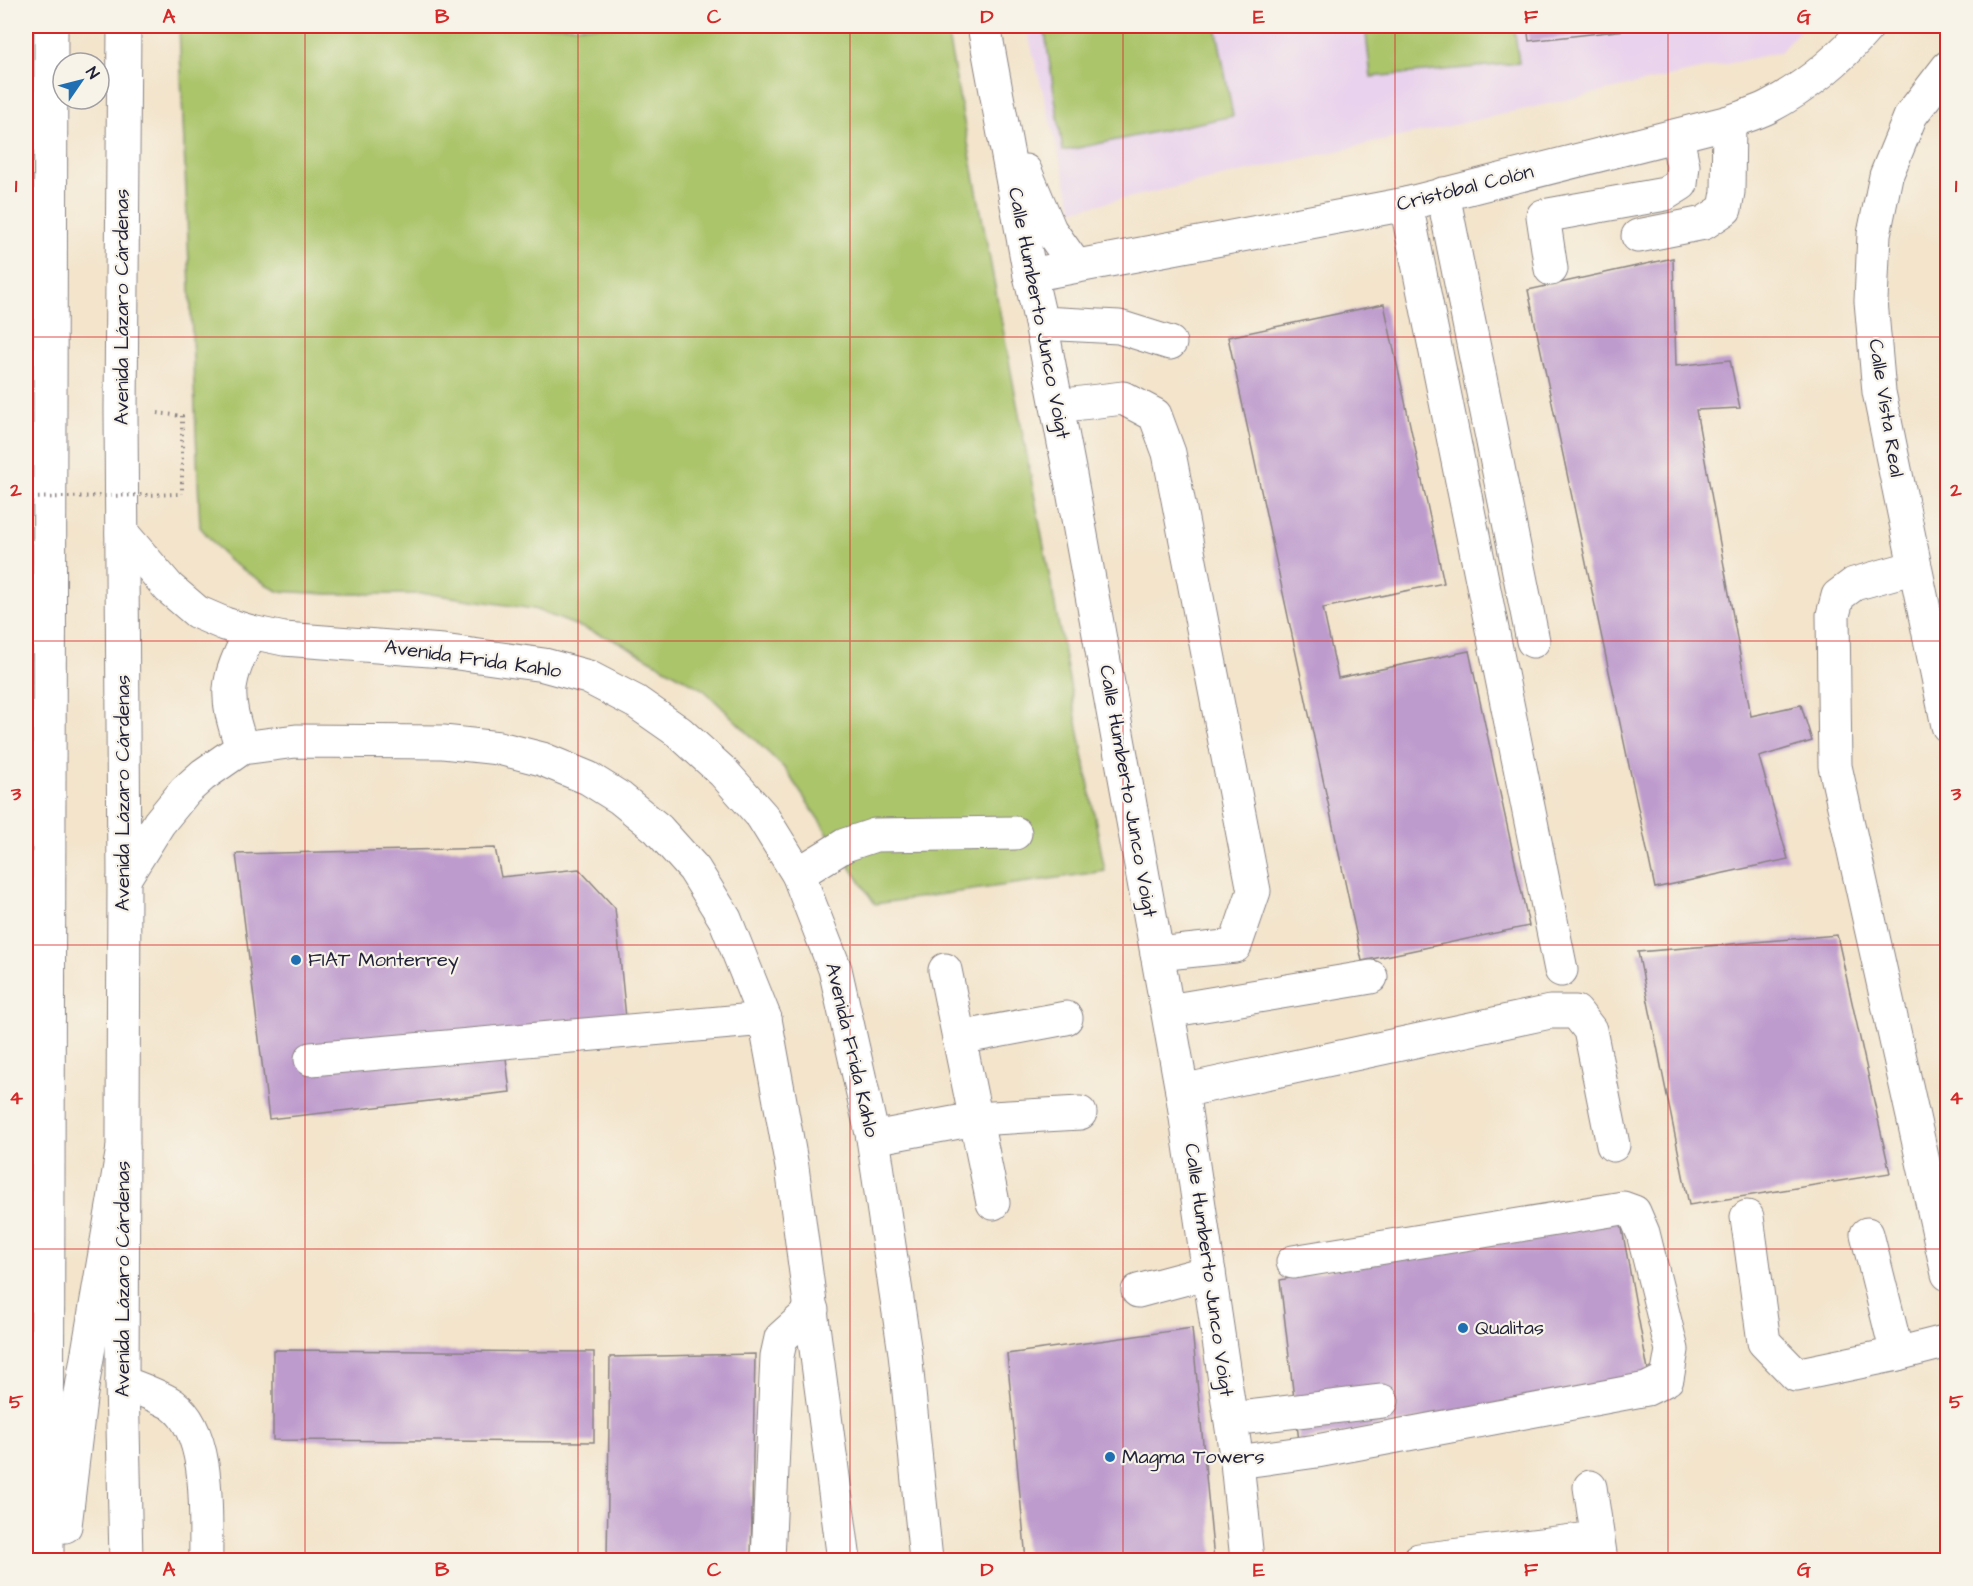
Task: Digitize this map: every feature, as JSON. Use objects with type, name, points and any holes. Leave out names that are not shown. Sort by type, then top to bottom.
[{"type":"main road","points":[[48,1560],[51,26]]},
{"type":"main road","name":"Avenida Lázaro Cárdenas","points":[[124,26],[121,410],[124,879],[122,1382],[126,1560]]},
{"type":"main road","name":"Calle Humberto Junco Voigt","points":[[984,26],[1030,275],[1057,406],[1182,1091],[1237,1462],[1247,1560]]},
{"type":"main road","name":"Cristóbal Colón","points":[[1030,275],[1406,204],[1729,122],[1768,107],[1815,77],[1854,42],[1868,26]]},
{"type":"main road","name":"Calle Vista Real","points":[[1947,67],[1911,115],[1886,176],[1874,234],[1871,301],[1879,393],[1947,726]]},
{"type":"main road","points":[[997,93],[1037,202],[1050,230],[1075,265]]},
{"type":"main road","points":[[1638,236],[1704,223],[1725,209],[1728,192],[1729,122]]},
{"type":"main road","points":[[1551,269],[1543,216],[1665,194],[1681,184],[1683,166],[1677,135]]},
{"type":"main road","points":[[1443,194],[1533,641]]},
{"type":"main road","points":[[1406,204],[1561,970]]},
{"type":"main road","points":[[1041,323],[1119,327],[1170,343]]},
{"type":"main road","points":[[1057,406],[1123,398],[1155,415],[1169,453],[1254,891],[1235,946],[1157,954]]},
{"type":"main road","name":"Avenida Frida Kahlo","points":[[122,533],[169,588],[197,612],[225,624],[285,639],[443,651],[544,665],[588,677],[636,702],[679,732],[723,772],[762,816],[798,874],[835,969],[873,1138],[905,1353],[926,1560]]},
{"type":"main road","points":[[1915,567],[1854,584],[1838,597],[1833,615],[1835,766],[1947,1274]]},
{"type":"main road","points":[[242,748],[231,714],[229,694],[235,666],[251,632]]},
{"type":"main road","points":[[124,879],[159,823],[185,791],[203,775],[242,748],[296,741],[443,742],[499,748],[542,759],[588,778],[620,798],[658,829],[694,869],[725,919],[765,1019],[792,1167],[844,1560]]},
{"type":"main road","points":[[798,874],[845,845],[875,835],[1015,833]]},
{"type":"main road","points":[[945,970],[993,1203]]},
{"type":"main road","points":[[1168,1011],[1371,977]]},
{"type":"main road","points":[[1182,1091],[1550,1012],[1576,1012],[1590,1030],[1613,1145]]},
{"type":"main road","points":[[959,1038],[1066,1018]]},
{"type":"main road","points":[[311,1059],[765,1019]]},
{"type":"main road","points":[[873,1138],[975,1119],[1080,1113]]},
{"type":"main road","points":[[61,1560],[80,1399],[123,1148]]},
{"type":"main road","points":[[1237,1462],[1317,1451],[1647,1389],[1667,1379],[1672,1350],[1643,1233],[1634,1212],[1623,1208],[1293,1262]]},
{"type":"main road","points":[[1747,1217],[1764,1342],[1796,1375],[1947,1341]]},
{"type":"main road","points":[[1867,1234],[1897,1354]]},
{"type":"main road","points":[[1138,1291],[1209,1272]]},
{"type":"main road","points":[[768,1560],[777,1356],[781,1338],[812,1310]]},
{"type":"main road","points":[[122,1382],[172,1405],[184,1416],[192,1429],[201,1460],[206,1560]]},
{"type":"main road","points":[[1231,1419],[1382,1401]]},
{"type":"main road","points":[[1419,1560],[1599,1549],[1590,1487]]},
{"type":"path","points":[[26,498],[182,494],[182,416],[121,410]]},
{"type":"shaded area","points":[[1026,26],[1804,26],[1780,52],[1073,210]]},
{"type":"green space","points":[[179,26],[946,26],[1105,871],[875,904],[785,769],[704,690],[619,642],[534,609],[431,594],[327,594],[277,591],[229,561],[200,527]]},
{"type":"green space","points":[[1044,26],[1216,26],[1233,116],[1063,151]]},
{"type":"green space","points":[[1365,26],[1514,26],[1519,63],[1371,77]]},
{"type":"building","points":[[1527,26],[1652,26],[1652,27],[1529,41]]},
{"type":"building","points":[[1673,258],[1676,366],[1730,360],[1740,408],[1696,410],[1751,716],[1801,705],[1812,741],[1759,757],[1788,859],[1655,888],[1528,290]]},
{"type":"building","points":[[1384,304],[1444,583],[1323,608],[1338,678],[1469,651],[1529,926],[1362,961],[1228,337]]},
{"type":"building","points":[[495,848],[501,877],[579,869],[615,908],[628,1038],[504,1041],[510,1092],[269,1119],[236,854]]},
{"type":"building","points":[[1837,935],[1890,1173],[1689,1205],[1638,952]]},
{"type":"building","name":"Qualitas","points":[[1619,1212],[1649,1376],[1299,1441],[1280,1280]]},
{"type":"building","name":"Magma Towers","points":[[1192,1328],[1214,1560],[1026,1560],[1007,1354]]},
{"type":"building","points":[[273,1350],[594,1352],[594,1442],[273,1440]]},
{"type":"building","points":[[755,1354],[751,1560],[607,1560],[610,1357]]},
{"type":"place","name":"FIAT Monterrey","points":[[296,960]]},
{"type":"place","name":"Qualitas","points":[[1463,1328]]},
{"type":"place","name":"Magma Towers","points":[[1110,1457]]}]
